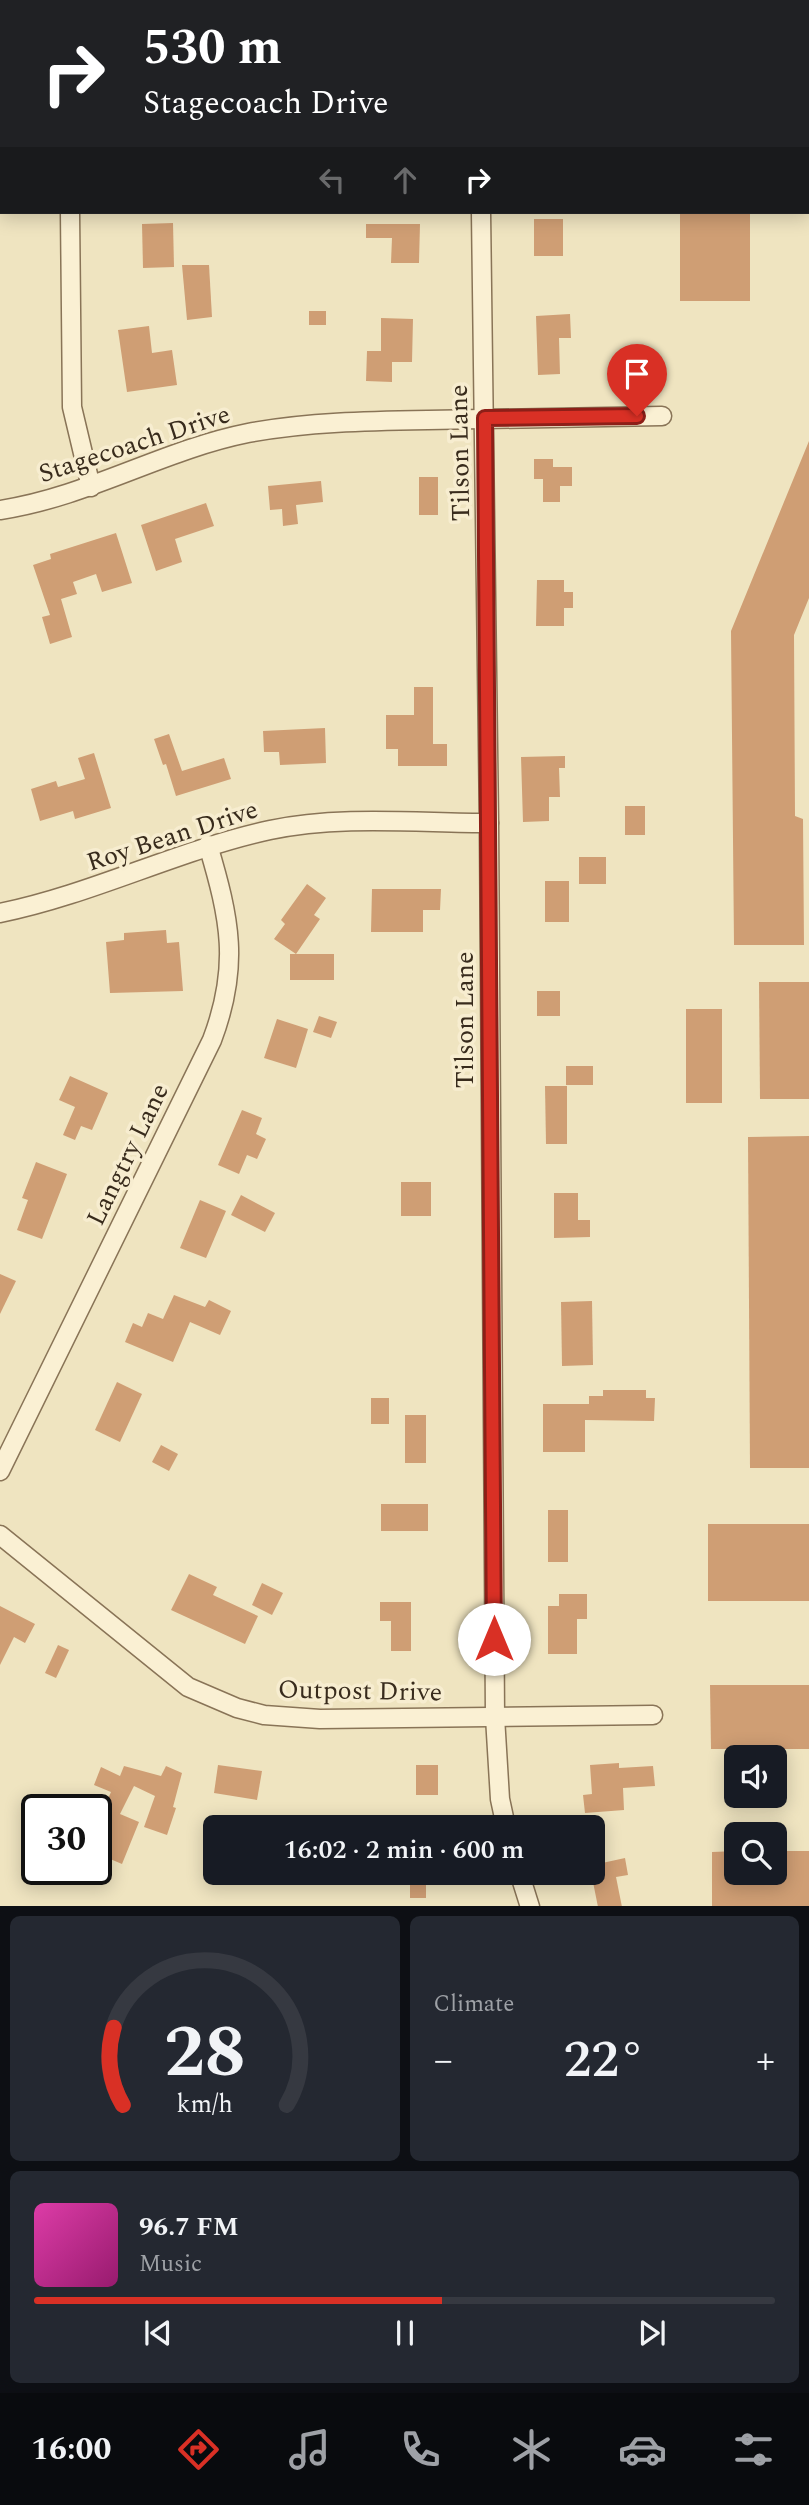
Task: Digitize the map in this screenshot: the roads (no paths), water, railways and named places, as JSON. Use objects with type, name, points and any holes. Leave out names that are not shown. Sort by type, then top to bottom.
[{"type":"street","points":[[70,214],[71,395],[75,432],[91,487]]},
{"type":"street","name":"Tilson Lane","points":[[481,214],[489,823],[495,1717],[503,1815]]},
{"type":"street","name":"Stagecoach Drive","points":[[0,510],[26,506],[91,487],[173,453],[248,433],[339,422],[662,416]]},
{"type":"street","name":"Roy Bean Drive","points":[[0,913],[47,903],[208,845],[273,830],[312,825],[489,823]]},
{"type":"street","name":"Langtry Lane","points":[[0,1471],[206,1052],[224,1009],[232,958],[226,904],[208,845]]},
{"type":"street","name":"Outpost Drive","points":[[0,1535],[158,1665],[211,1699],[264,1715],[320,1719],[653,1715]]},
{"type":"street","points":[[523,1885],[530,1906]]}]
